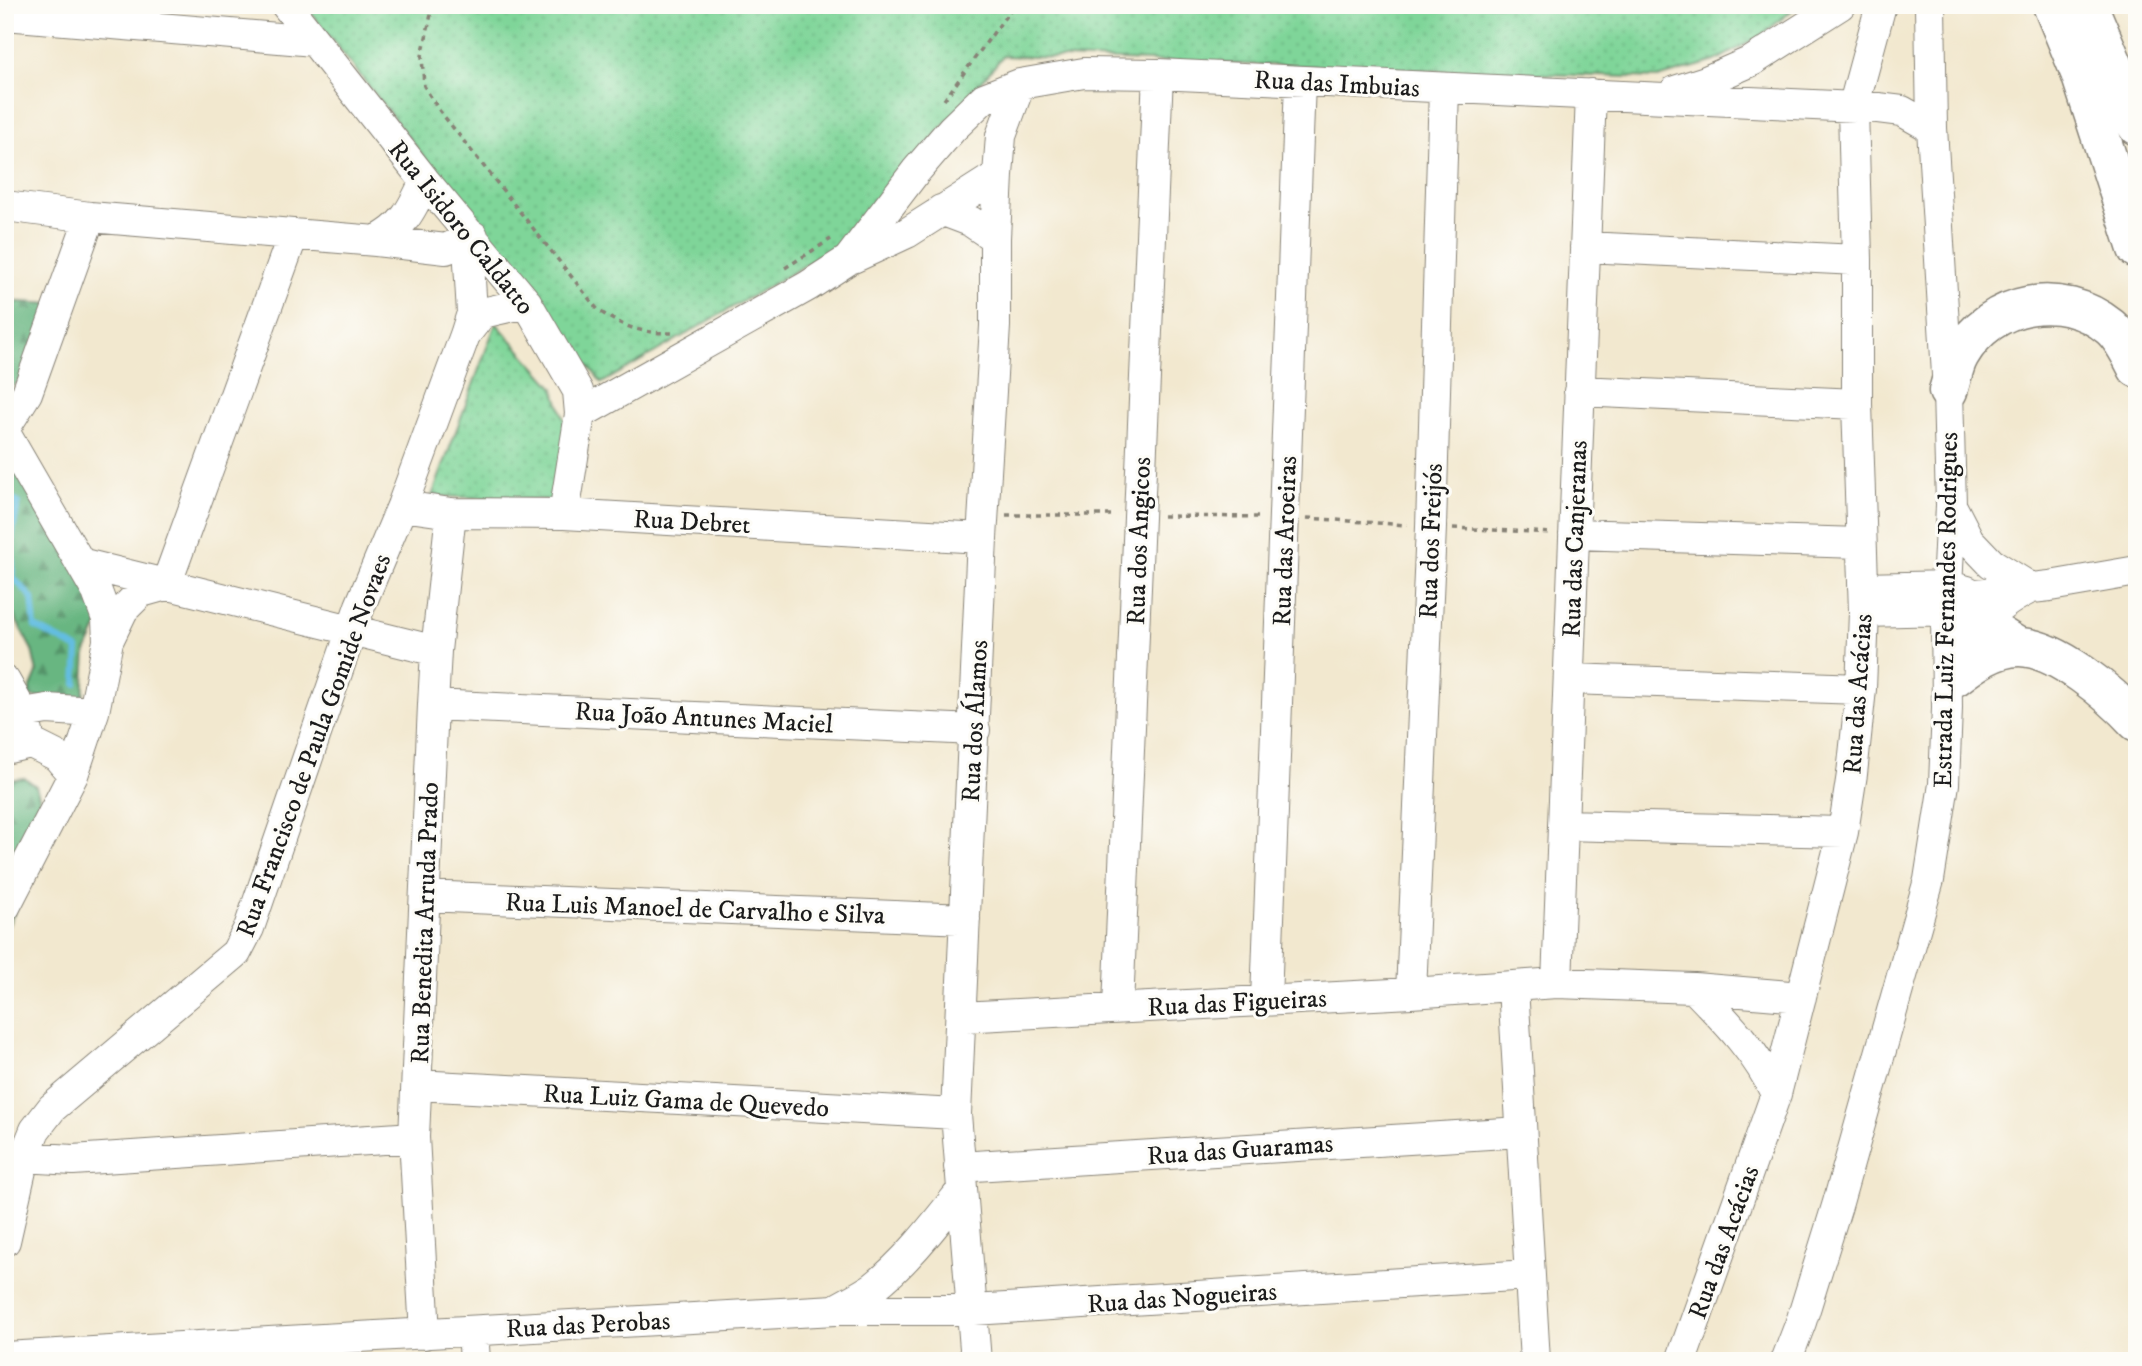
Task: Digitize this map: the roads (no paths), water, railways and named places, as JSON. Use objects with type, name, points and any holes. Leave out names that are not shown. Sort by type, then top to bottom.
[{"type":"highway","points":[[2052,5],[2080,73],[2137,249]]},
{"type":"highway","points":[[2088,5],[2137,126]]},
{"type":"highway","points":[[1948,391],[1960,356],[1973,337],[1995,317],[2020,306],[2046,303],[2067,306],[2090,314],[2112,328],[2137,368]]},
{"type":"highway","points":[[1963,603],[2018,647]]},
{"type":"highway","points":[[1951,692],[1981,659],[1998,651],[2018,647],[2036,650],[2058,659],[2096,685],[2137,722]]},
{"type":"street","name":"Rua Isidoro Caldatto","points":[[286,5],[425,181],[527,303],[578,391],[580,414],[565,514]]},
{"type":"street","name":"Rua das Imbuias","points":[[1654,97],[1706,81],[1752,61],[1840,5]]},
{"type":"street","name":"Rua das Acácias","points":[[1681,1361],[1776,1094],[1843,832],[1852,774],[1861,689],[1863,600],[1853,108],[1881,5]]},
{"type":"street","name":"Estrada Luiz Fernandes Rodrigues","points":[[1930,5],[1932,128],[1948,391],[1951,505],[1963,603]]},
{"type":"street","points":[[5,15],[314,41]]},
{"type":"street","name":"Rua das Imbuias","points":[[840,249],[984,98],[1020,84],[1084,73],[1158,74],[1878,108],[1902,111],[1932,128]]},
{"type":"street","name":"Rua dos Angicos","points":[[1118,1007],[1158,74]]},
{"type":"street","name":"Rua das Aroeiras","points":[[1266,1000],[1300,82]]},
{"type":"street","name":"Rua dos Álamos","points":[[976,1361],[956,1115],[982,538],[995,326],[998,175],[1001,136],[1020,84]]},
{"type":"street","name":"Rua dos Freijós","points":[[1412,993],[1431,527],[1444,88]]},
{"type":"street","name":"Rua das Canjeranas","points":[[1557,983],[1591,94]]},
{"type":"street","points":[[580,414],[808,286],[840,249],[907,233],[998,175]]},
{"type":"street","points":[[376,241],[393,232],[410,214],[425,181]]},
{"type":"street","points":[[5,206],[90,217],[446,249],[473,236]]},
{"type":"street","points":[[941,210],[970,221],[995,238]]},
{"type":"street","points":[[90,217],[27,393],[5,430],[97,592],[107,619],[108,641]]},
{"type":"street","points":[[166,585],[293,235]]},
{"type":"street","name":"Rua Francisco de Paula Gomide Novaes","points":[[5,1241],[24,1157],[35,1130],[52,1108],[236,953],[249,928],[360,606],[401,506],[465,335],[472,313],[469,263],[473,236]]},
{"type":"street","points":[[1585,247],[1857,260]]},
{"type":"street","name":"Rua Francisco de Paula Gomide Novaes","points":[[465,335],[482,313],[527,303]]},
{"type":"street","points":[[1579,391],[1857,404]]},
{"type":"street","points":[[1951,505],[1976,548],[1991,563],[2031,588]]},
{"type":"street","name":"Rua Debret","points":[[401,506],[452,513],[565,514],[982,538]]},
{"type":"street","name":"Rua Benedita Arruda Prado","points":[[425,1334],[414,1137],[436,651],[452,513]]},
{"type":"street","points":[[1574,534],[1860,543]]},
{"type":"street","points":[[80,563],[436,651]]},
{"type":"street","points":[[1863,600],[2004,602],[2031,588],[2137,571]]},
{"type":"street","points":[[5,907],[73,775],[94,712],[108,641],[122,610],[141,592],[166,585]]},
{"type":"street","points":[[1951,692],[1970,641],[1963,603]]},
{"type":"street","points":[[1570,679],[1861,689]]},
{"type":"street","points":[[5,681],[16,735]]},
{"type":"street","name":"Estrada Luiz Fernandes Rodrigues","points":[[1786,1361],[1837,1206],[1929,880],[1944,784],[1951,692]]},
{"type":"street","name":"Rua João Antunes Maciel","points":[[433,705],[975,730]]},
{"type":"street","points":[[16,735],[47,709],[94,712]]},
{"type":"street","points":[[16,735],[57,756],[73,775]]},
{"type":"street","points":[[1563,825],[1843,832]]},
{"type":"street","name":"Rua Luis Manoel de Carvalho e Silva","points":[[425,896],[965,919]]},
{"type":"street","name":"Rua das Figueiras","points":[[961,1017],[1557,983],[1694,988],[1801,997]]},
{"type":"street","points":[[1513,986],[1535,1361]]},
{"type":"street","points":[[1694,988],[1743,1040],[1765,1069],[1776,1094]]},
{"type":"street","name":"Rua Luiz Gama de Quevedo","points":[[417,1085],[956,1115]]},
{"type":"street","name":"Rua das Guaramas","points":[[960,1178],[1521,1132]]},
{"type":"street","points":[[24,1157],[72,1160],[414,1137]]},
{"type":"street","points":[[835,1310],[872,1288],[894,1269],[928,1233],[960,1178]]},
{"type":"street","name":"Rua das Nogueiras","points":[[835,1310],[973,1310],[1529,1275]]},
{"type":"street","name":"Rua das Perobas","points":[[5,1357],[835,1310]]},
{"type":"street","points":[[473,1331],[475,1361]]},
{"type":"waterway","points":[[5,493],[18,503],[12,536],[13,577],[32,598],[35,627],[78,649],[76,684]]}]
